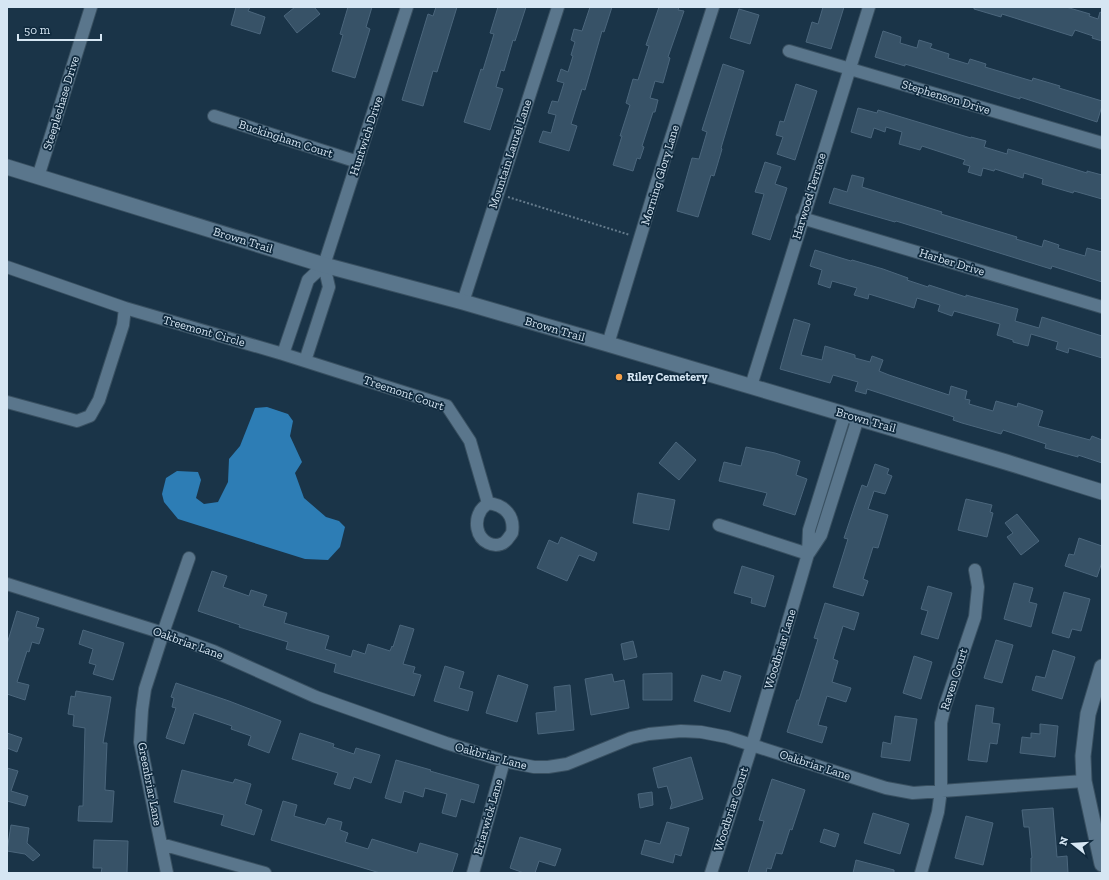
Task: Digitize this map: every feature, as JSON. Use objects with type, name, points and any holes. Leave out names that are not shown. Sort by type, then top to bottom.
[{"type":"street","name":"Steeplechase Drive","points":[[38,177],[91,7]]},
{"type":"street","name":"Huntwich Drive","points":[[324,265],[407,7]]},
{"type":"street","name":"Mountain Laurel Lane","points":[[463,302],[558,7]]},
{"type":"street","name":"Morning Glory Lane","points":[[608,344],[713,7]]},
{"type":"street","name":"Harwood Terrace","points":[[751,386],[802,218],[869,7]]},
{"type":"street","name":"Stephenson Drive","points":[[789,51],[1102,143]]},
{"type":"street","name":"Buckingham Court","points":[[214,116],[358,162]]},
{"type":"street","name":"Brown Trail","points":[[7,168],[324,265],[463,302],[608,344],[1102,492]]},
{"type":"street","name":"Harber Drive","points":[[802,218],[1102,307]]},
{"type":"street","points":[[283,354],[308,280],[324,265]]},
{"type":"street","points":[[306,361],[329,287],[324,265]]},
{"type":"street","name":"Treemont Circle","points":[[7,267],[125,308],[283,354]]},
{"type":"street","points":[[7,402],[77,421],[90,416],[99,400],[124,325],[125,308]]},
{"type":"street","name":"Treemont Court","points":[[283,354],[447,406],[470,440],[488,503]]},
{"type":"street","name":"Woodbriar Lane","points":[[752,745],[808,554],[821,535],[852,416]]},
{"type":"street","points":[[719,525],[808,554]]},
{"type":"street","name":"Greenbriar Lane","points":[[167,873],[140,742],[142,710],[145,688],[189,558]]},
{"type":"street","name":"Raven Court","points":[[921,873],[938,812],[941,790],[941,724],[945,706],[975,617],[978,587],[975,570]]},
{"type":"street","name":"Oakbriar Lane","points":[[7,584],[163,632],[213,651],[316,697],[446,743],[504,761],[534,767],[548,767],[567,764],[631,738],[649,734],[680,731],[701,732],[727,737],[886,788],[913,793],[1084,780]]},
{"type":"street","points":[[1102,667],[1088,714],[1083,756],[1084,780],[1102,864]]},
{"type":"street","name":"Woodbriar Court","points":[[711,873],[752,745]]},
{"type":"street","name":"Briarwick Lane","points":[[473,873],[504,761]]},
{"type":"street","points":[[161,844],[265,873]]},
{"type":"path","points":[[497,193],[640,238]]},
{"type":"water","points":[[267,407],[288,414],[293,421],[290,436],[302,462],[295,473],[304,498],[326,517],[339,521],[345,527],[340,547],[328,560],[305,559],[178,519],[164,502],[162,494],[166,478],[177,471],[198,472],[201,480],[196,498],[204,504],[218,502],[228,482],[229,459],[240,446],[255,408]]},
{"type":"building","points":[[236,7],[250,7],[248,11],[265,17],[260,34],[231,25]]},
{"type":"building","points":[[295,7],[314,7],[320,14],[297,33],[284,16]]},
{"type":"building","points":[[348,7],[372,7],[366,27],[370,29],[355,78],[332,71],[343,35],[340,34]]},
{"type":"building","points":[[436,7],[457,7],[437,72],[433,71],[423,106],[402,100],[428,14],[433,16]]},
{"type":"building","points":[[498,7],[526,7],[515,41],[513,40],[504,71],[501,70],[496,87],[503,89],[490,130],[464,122],[481,69],[483,70],[494,34],[490,33]]},
{"type":"building","points":[[590,7],[612,7],[604,32],[602,31],[585,90],[582,89],[571,124],[577,126],[569,151],[539,142],[543,131],[551,133],[556,115],[548,113],[552,101],[558,102],[564,83],[557,81],[561,69],[568,72],[573,56],[571,55],[575,42],[571,40],[574,29],[582,31]]},
{"type":"building","points":[[659,7],[679,7],[678,10],[684,11],[668,57],[670,58],[663,83],[655,81],[650,98],[658,100],[642,146],[644,147],[640,159],[637,158],[633,171],[613,165],[630,105],[626,103],[633,79],[638,80],[649,46],[646,45]]},
{"type":"building","points":[[823,7],[844,7],[831,49],[806,42],[812,22],[818,24]]},
{"type":"building","points":[[974,7],[1066,7],[1090,14],[1089,16],[1098,19],[1100,12],[1102,13],[1102,41],[1092,38],[1093,36],[1075,30],[1072,36],[1002,14],[1001,17],[974,9]]},
{"type":"building","points":[[739,9],[759,15],[750,44],[730,38]]},
{"type":"building","points":[[883,31],[901,37],[900,43],[917,48],[919,40],[932,44],[930,48],[949,54],[948,58],[968,64],[970,59],[986,64],[985,67],[1032,81],[1033,78],[1060,86],[1059,88],[1102,101],[1097,122],[1020,97],[1020,99],[905,64],[905,66],[875,57]]},
{"type":"building","points":[[723,64],[744,71],[714,176],[711,175],[698,217],[677,211],[692,158],[699,159],[707,132],[702,130]]},
{"type":"building","points":[[796,84],[817,91],[795,160],[777,154],[783,137],[776,135],[780,121],[784,122]]},
{"type":"building","points":[[858,108],[877,113],[878,110],[971,138],[986,141],[984,147],[1007,154],[1008,149],[1087,173],[1087,171],[1102,175],[1102,199],[1074,191],[1073,193],[1042,184],[1043,179],[1024,173],[1023,178],[995,169],[994,171],[983,168],[981,176],[968,172],[970,166],[963,164],[965,160],[922,146],[920,150],[899,144],[902,132],[886,127],[885,132],[874,128],[871,138],[851,132]]},
{"type":"building","points":[[765,162],[781,167],[775,184],[787,188],[770,240],[752,234],[764,194],[755,192]]},
{"type":"building","points":[[852,175],[864,178],[862,187],[942,212],[941,214],[1017,237],[1016,239],[1042,247],[1044,240],[1059,245],[1058,248],[1085,256],[1087,248],[1102,252],[1102,282],[1052,266],[1051,269],[896,221],[895,222],[829,203],[834,188],[847,192]]},
{"type":"building","points":[[815,250],[883,269],[908,278],[907,280],[928,287],[929,285],[966,297],[966,295],[1018,309],[1015,321],[1039,328],[1042,317],[1102,336],[1102,358],[1069,348],[1068,353],[1056,349],[1058,342],[1031,334],[1028,346],[1013,342],[1013,340],[997,335],[1000,324],[954,311],[952,316],[938,311],[940,305],[917,298],[914,308],[869,294],[868,299],[854,295],[857,288],[832,281],[830,288],[818,284],[822,270],[810,266]]},
{"type":"building","points":[[794,319],[810,324],[801,355],[822,360],[825,346],[855,355],[855,358],[870,362],[872,356],[883,360],[879,371],[889,375],[949,395],[951,386],[967,391],[965,399],[970,400],[969,404],[993,411],[996,401],[1017,407],[1018,403],[1043,411],[1038,426],[1090,440],[1092,436],[1102,440],[1102,463],[1078,455],[1078,457],[1045,448],[1046,444],[1003,430],[1001,434],[962,423],[953,420],[954,417],[867,389],[866,394],[855,391],[858,382],[833,375],[830,383],[780,369]]},
{"type":"building","points":[[676,442],[696,460],[679,480],[659,463]]},
{"type":"building","points":[[746,447],[775,453],[800,461],[796,475],[807,479],[795,515],[763,505],[767,493],[719,481],[724,462],[741,466]]},
{"type":"building","points":[[875,464],[889,469],[887,474],[892,476],[885,494],[874,491],[868,509],[888,515],[878,548],[873,547],[863,579],[868,581],[863,596],[833,587],[848,539],[844,538],[855,505],[862,485],[867,487]]},
{"type":"building","points":[[638,493],[675,500],[669,530],[633,523]]},
{"type":"building","points":[[966,499],[992,505],[990,512],[993,513],[987,537],[958,530]]},
{"type":"building","points":[[1017,514],[1039,541],[1021,555],[1007,537],[1013,533],[1005,523]]},
{"type":"building","points":[[561,537],[597,553],[594,561],[579,555],[567,581],[537,568],[549,540],[558,544]]},
{"type":"building","points":[[1079,538],[1102,546],[1102,562],[1097,577],[1065,566],[1069,554],[1074,555]]},
{"type":"building","points":[[742,566],[774,576],[765,607],[751,603],[752,598],[734,593]]},
{"type":"building","points":[[212,571],[227,576],[223,587],[249,596],[251,590],[267,595],[263,606],[287,613],[284,623],[329,636],[325,649],[351,657],[353,650],[365,654],[368,644],[390,651],[392,646],[393,647],[400,625],[414,629],[403,664],[415,667],[413,673],[421,675],[414,696],[334,672],[336,664],[286,649],[288,642],[239,627],[240,625],[198,611]]},
{"type":"building","points":[[1014,583],[1033,588],[1029,602],[1037,604],[1031,627],[1004,619]]},
{"type":"building","points":[[928,586],[952,593],[938,639],[921,634],[928,611],[921,609]]},
{"type":"building","points":[[1064,592],[1090,599],[1081,631],[1072,629],[1069,638],[1052,633]]},
{"type":"building","points":[[825,603],[859,613],[854,630],[843,626],[833,659],[838,661],[832,682],[851,688],[846,702],[827,696],[818,725],[827,727],[822,743],[787,732],[797,700],[799,700],[818,639],[814,638]]},
{"type":"building","points":[[17,611],[39,618],[36,627],[44,629],[39,644],[32,642],[29,652],[27,651],[17,682],[29,685],[25,700],[7,694],[7,644]]},
{"type":"building","points":[[83,630],[124,643],[113,680],[93,674],[96,665],[89,663],[93,649],[79,644]]},
{"type":"building","points":[[996,640],[1013,645],[1002,683],[984,678]]},
{"type":"building","points":[[633,641],[637,657],[624,660],[621,644]]},
{"type":"building","points":[[1053,650],[1075,657],[1062,699],[1032,690],[1036,676],[1045,678]]},
{"type":"building","points":[[914,656],[932,662],[921,699],[903,693]]},
{"type":"building","points":[[445,666],[464,672],[459,688],[473,692],[468,711],[434,701]]},
{"type":"building","points":[[724,671],[741,676],[730,712],[694,701],[702,675],[721,681]]},
{"type":"building","points":[[672,673],[672,700],[643,700],[643,674]]},
{"type":"building","points":[[612,674],[614,682],[624,680],[629,708],[591,715],[585,679]]},
{"type":"building","points":[[498,675],[528,685],[517,722],[486,713]]},
{"type":"building","points":[[176,683],[281,721],[269,753],[248,745],[251,736],[231,729],[232,726],[194,713],[184,744],[166,738],[176,708],[172,707],[174,698],[171,697]]},
{"type":"building","points":[[570,685],[574,730],[538,734],[536,713],[556,711],[554,687]]},
{"type":"building","points":[[76,691],[111,697],[103,743],[107,743],[105,790],[114,791],[112,822],[78,821],[79,806],[83,806],[85,728],[73,726],[74,715],[68,714],[71,696],[75,697]]},
{"type":"building","points":[[976,705],[994,708],[992,723],[1000,724],[997,744],[990,743],[987,762],[968,760]]},
{"type":"building","points":[[895,716],[917,719],[910,761],[881,757],[883,742],[891,744]]},
{"type":"building","points":[[1040,724],[1058,726],[1055,757],[1020,753],[1022,737],[1031,738],[1031,733],[1040,734]]},
{"type":"building","points":[[7,733],[22,738],[17,752],[7,748]]},
{"type":"building","points":[[300,733],[334,744],[333,747],[354,754],[356,748],[380,755],[371,783],[354,777],[350,789],[334,784],[338,773],[292,759]]},
{"type":"building","points":[[691,757],[703,799],[670,809],[672,803],[667,786],[658,788],[653,768]]},
{"type":"building","points":[[396,760],[479,785],[474,803],[461,799],[456,817],[442,813],[447,794],[425,788],[423,797],[404,791],[401,803],[385,798]]},
{"type":"building","points":[[7,768],[18,771],[11,791],[28,796],[25,806],[7,801]]},
{"type":"building","points":[[182,770],[233,783],[235,779],[251,784],[245,804],[262,810],[254,835],[221,825],[224,815],[174,802]]},
{"type":"building","points":[[772,779],[805,790],[792,830],[790,829],[782,854],[776,853],[771,869],[767,868],[766,873],[748,873],[764,821],[759,820]]},
{"type":"building","points":[[652,792],[653,805],[640,808],[638,794]]},
{"type":"building","points":[[283,801],[297,805],[294,816],[325,825],[328,818],[342,822],[340,830],[348,833],[345,842],[368,849],[372,839],[417,853],[420,843],[458,854],[452,873],[380,873],[271,840]]},
{"type":"building","points":[[1053,808],[1057,857],[1067,856],[1068,873],[1031,873],[1032,858],[1029,827],[1024,827],[1022,810]]},
{"type":"building","points":[[873,813],[909,824],[900,854],[864,843]]},
{"type":"building","points":[[966,816],[993,823],[983,865],[955,858]]},
{"type":"building","points":[[667,822],[689,828],[681,856],[675,854],[673,863],[641,854],[645,840],[660,844]]},
{"type":"building","points":[[11,825],[29,828],[27,843],[40,855],[33,861],[25,854],[7,851]]},
{"type":"building","points":[[824,829],[839,834],[835,847],[820,842]]},
{"type":"building","points":[[520,837],[561,849],[555,866],[539,861],[535,873],[524,873],[510,868]]},
{"type":"building","points":[[94,840],[128,841],[127,873],[101,873],[102,868],[93,868]]},
{"type":"building","points":[[856,860],[894,870],[894,873],[853,873]]},
{"type":"place","name":"Riley Cemetery","points":[[619,377]]}]
